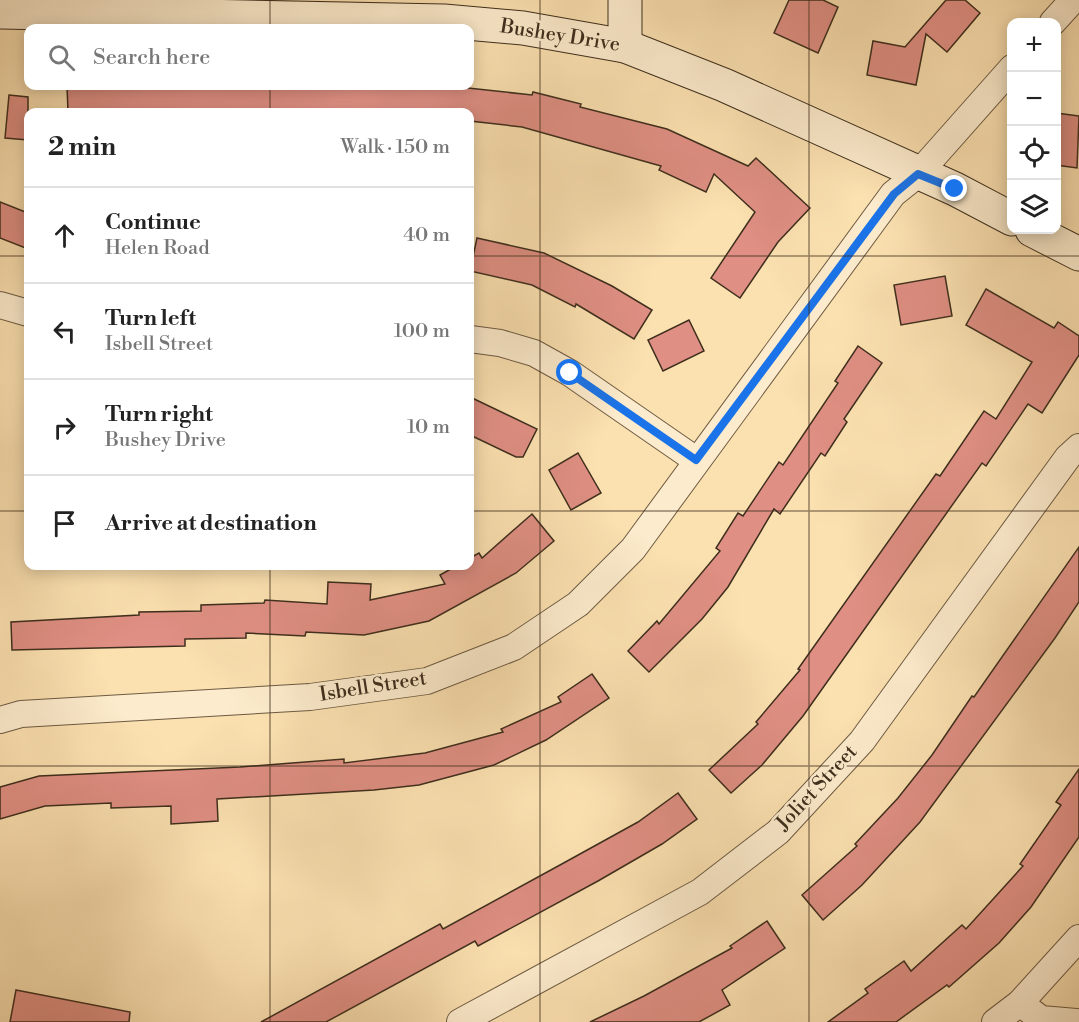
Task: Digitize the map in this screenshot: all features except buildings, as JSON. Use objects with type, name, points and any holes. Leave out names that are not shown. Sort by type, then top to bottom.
[{"type":"street","points":[[625,0],[626,46]]},
{"type":"street","points":[[1057,18],[1073,0]]},
{"type":"street","name":"Bushey Drive","points":[[0,12],[444,21],[523,28],[626,46],[724,85],[955,189],[1007,217]]},
{"type":"street","name":"Isbell Street","points":[[0,720],[21,714],[310,697],[427,681],[514,647],[578,604],[633,549],[696,460],[894,194],[918,174],[1007,72]]},
{"type":"street","points":[[1040,234],[1079,254]]},
{"type":"street","points":[[0,305],[24,312]]},
{"type":"street","points":[[474,340],[501,343],[534,353],[570,373],[696,460]]},
{"type":"street","name":"Joliet Street","points":[[460,1022],[700,892],[778,832],[862,741],[1068,457],[1079,447]]},
{"type":"street","points":[[995,1022],[1020,1003],[1079,938]]},
{"type":"street","points":[[1020,1003],[1041,1019],[1076,1022]]},
{"type":"route","points":[[570,373],[696,460],[894,194],[918,174],[955,189]]}]
